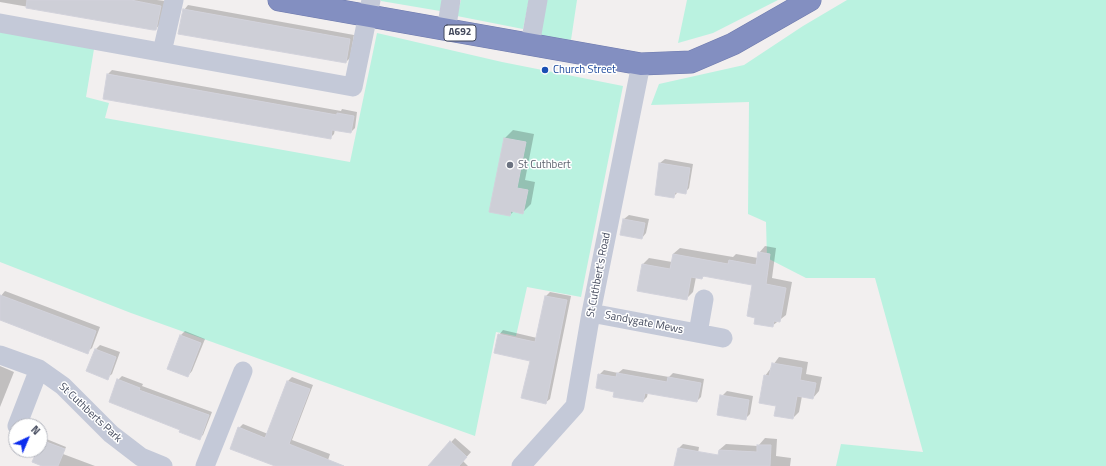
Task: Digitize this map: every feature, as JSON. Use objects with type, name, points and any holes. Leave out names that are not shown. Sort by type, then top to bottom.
[{"type":"highway","name":"A692","points":[[279,0],[369,8],[446,31],[640,64],[691,62],[733,44],[810,0]]},
{"type":"street","points":[[162,52],[174,0]]},
{"type":"street","points":[[446,31],[451,0]]},
{"type":"street","points":[[530,45],[538,0]]},
{"type":"street","points":[[0,23],[353,86],[369,8]]},
{"type":"street","name":"St Cuthbert's Road","points":[[520,466],[575,406],[591,313],[640,64]]},
{"type":"street","name":"Sandygate Mews","points":[[698,333],[704,299]]},
{"type":"street","name":"Sandygate Mews","points":[[591,313],[723,338]]},
{"type":"street","name":"St Cuthberts Park","points":[[0,355],[39,370],[64,386],[111,434],[141,458],[163,466]]},
{"type":"street","points":[[20,418],[39,370]]},
{"type":"street","points":[[205,466],[243,371]]},
{"type":"green space","points":[[381,0],[442,0],[440,11]]},
{"type":"green space","points":[[461,0],[529,0],[523,29],[457,16]]},
{"type":"green space","points":[[544,0],[577,0],[571,40],[538,35]]},
{"type":"green space","points":[[687,0],[778,0],[713,33],[678,43]]},
{"type":"green space","points":[[847,0],[1106,0],[1106,466],[836,466],[841,444],[923,452],[875,278],[806,278],[767,258],[766,222],[748,214],[749,102],[651,105],[659,84],[744,65],[803,26]]},
{"type":"green space","points":[[0,31],[94,49],[86,97],[109,103],[105,118],[350,162],[377,33],[502,62],[623,86],[581,297],[527,287],[516,336],[496,332],[475,436],[131,313],[0,262]]},
{"type":"building","points":[[27,0],[131,0],[161,6],[156,30],[153,30],[26,8]]},
{"type":"building","points":[[183,9],[350,39],[346,63],[178,34]]},
{"type":"building","points":[[107,74],[337,115],[337,113],[354,116],[351,133],[332,130],[331,139],[103,99]]},
{"type":"building","name":"St Cuthbert","points":[[504,138],[526,142],[517,188],[528,190],[523,214],[511,211],[510,216],[489,212]]},
{"type":"building","points":[[659,163],[690,168],[686,194],[675,192],[674,198],[655,195]]},
{"type":"building","points":[[623,219],[645,223],[642,239],[620,235]]},
{"type":"building","points":[[758,252],[770,254],[766,284],[786,288],[780,322],[774,321],[773,327],[754,324],[755,318],[747,316],[752,285],[703,276],[702,279],[691,277],[687,300],[637,291],[642,264],[670,269],[673,254],[728,264],[729,260],[756,265]]},
{"type":"building","points":[[0,295],[96,331],[88,354],[0,320]]},
{"type":"building","points":[[545,296],[567,300],[546,404],[521,398],[530,361],[494,353],[498,334],[535,342]]},
{"type":"building","points":[[180,335],[201,343],[188,377],[167,369]]},
{"type":"building","points":[[95,349],[116,357],[108,380],[86,371]]},
{"type":"building","points":[[772,363],[802,368],[800,380],[816,383],[813,399],[797,396],[793,419],[774,416],[776,406],[759,403],[764,375],[769,376]]},
{"type":"building","points":[[617,373],[667,382],[668,377],[701,383],[697,402],[645,393],[643,402],[613,397],[614,392],[596,388],[598,374],[616,377]]},
{"type":"building","points":[[117,379],[140,388],[139,390],[209,415],[200,440],[179,432],[180,430],[109,402]]},
{"type":"building","points":[[287,381],[310,389],[289,444],[344,466],[275,466],[230,449],[238,427],[265,438]]},
{"type":"building","points":[[720,395],[749,400],[746,420],[717,415]]},
{"type":"building","points":[[450,441],[467,457],[459,466],[428,466]]},
{"type":"building","points":[[48,443],[65,449],[58,466],[42,466],[32,462],[34,458],[48,458]]},
{"type":"building","points":[[757,445],[771,445],[770,466],[674,466],[678,448],[718,455],[719,450],[757,452]]},
{"type":"place","name":"Church Street","points":[[545,70]]},
{"type":"place","name":"St Cuthbert","points":[[510,165]]}]
